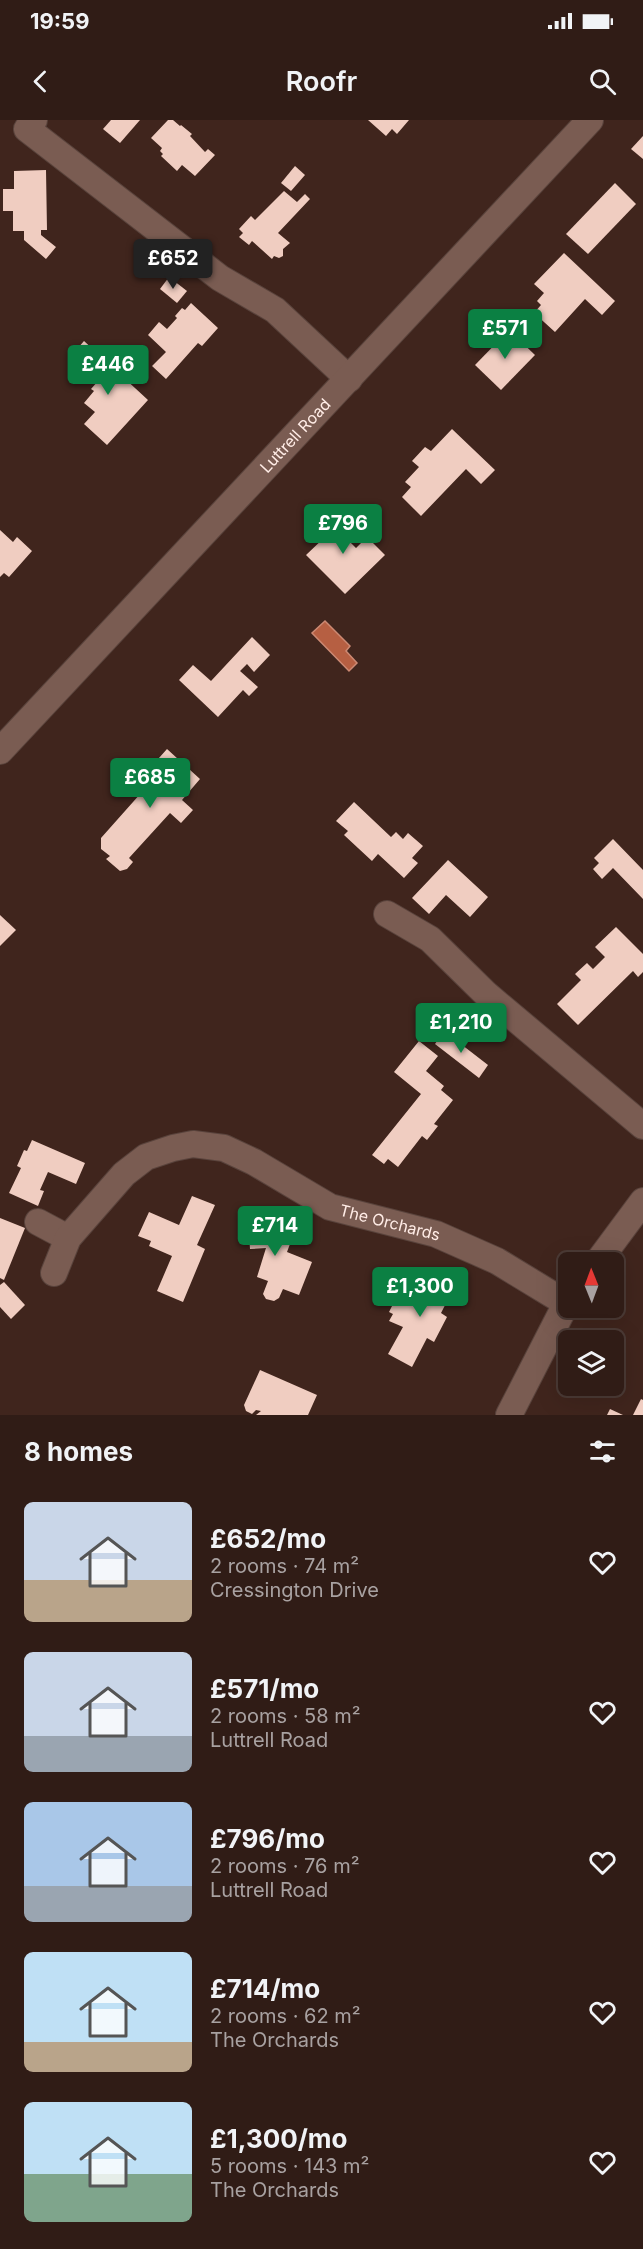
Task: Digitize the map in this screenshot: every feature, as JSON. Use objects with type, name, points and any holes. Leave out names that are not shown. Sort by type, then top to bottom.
[{"type":"street","points":[[34,120],[27,129],[220,279],[275,310],[349,379]]},
{"type":"street","name":"Luttrell Road","points":[[0,751],[590,120]]},
{"type":"street","points":[[387,914],[430,939],[486,994],[643,1126]]},
{"type":"street","name":"The Orchards","points":[[54,1273],[68,1238],[124,1174],[146,1157],[194,1144],[224,1148],[254,1162],[330,1207],[436,1234],[498,1261],[558,1297]]},
{"type":"street","points":[[605,1252],[643,1202]]},
{"type":"street","points":[[38,1222],[68,1238]]},
{"type":"street","points":[[509,1415],[559,1318]]},
{"type":"shaded area","points":[[325,621],[350,646],[346,651],[357,663],[349,671],[312,633]]},
{"type":"building","points":[[111,120],[140,120],[120,143],[103,129]]},
{"type":"building","points":[[168,120],[181,125],[192,134],[190,136],[205,152],[208,149],[215,155],[195,176],[182,165],[177,171],[161,156],[162,148],[151,138]]},
{"type":"building","points":[[368,120],[409,120],[397,134],[392,129],[386,136]]},
{"type":"building","points":[[643,136],[643,159],[631,149]]},
{"type":"building","points":[[295,166],[305,175],[291,191],[281,183]]},
{"type":"building","points":[[46,170],[47,230],[41,230],[41,235],[56,247],[46,259],[24,240],[24,231],[13,231],[13,211],[3,211],[3,189],[14,189],[14,171]]},
{"type":"building","points":[[615,183],[636,204],[588,254],[566,234]]},
{"type":"building","points":[[284,191],[297,202],[305,194],[310,199],[278,233],[290,243],[283,249],[283,256],[279,258],[274,256],[272,259],[252,241],[249,245],[239,237],[243,233],[239,229],[251,216],[255,220]]},
{"type":"building","points":[[564,253],[615,301],[602,315],[585,299],[555,332],[534,313],[541,305],[537,301],[544,293],[534,284]]},
{"type":"building","points":[[169,277],[187,291],[177,303],[160,289]]},
{"type":"building","points":[[191,303],[218,328],[202,346],[198,343],[166,379],[152,366],[166,352],[148,335],[159,322],[167,329],[182,308],[185,310]]},
{"type":"building","points":[[509,330],[535,355],[501,390],[475,365]]},
{"type":"building","points":[[84,341],[148,400],[107,445],[84,424],[95,412],[84,403],[94,391],[91,389],[98,381],[71,356]]},
{"type":"building","points":[[452,429],[495,470],[481,484],[466,469],[421,516],[402,497],[411,487],[405,482],[419,467],[412,461],[425,447],[431,451]]},
{"type":"building","points":[[336,513],[351,528],[344,536],[356,548],[367,537],[385,555],[345,594],[306,555],[326,536],[319,529]]},
{"type":"building","points":[[0,530],[13,542],[17,537],[32,551],[9,577],[4,573],[0,577]]},
{"type":"building","points":[[252,637],[270,655],[254,672],[247,664],[240,671],[258,687],[249,696],[243,690],[218,717],[179,680],[193,665],[211,681]]},
{"type":"building","points":[[167,749],[200,779],[182,800],[193,810],[181,823],[170,813],[129,858],[133,862],[127,869],[120,871],[106,859],[110,856],[101,849],[101,838],[141,793],[134,786]]},
{"type":"building","points":[[354,802],[391,837],[396,832],[403,839],[408,833],[423,846],[412,858],[418,863],[404,878],[378,854],[372,861],[344,835],[348,831],[336,821]]},
{"type":"building","points":[[613,839],[643,870],[643,899],[613,868],[602,879],[593,869],[599,863],[594,858]]},
{"type":"building","points":[[448,860],[488,897],[470,917],[446,895],[429,914],[412,898]]},
{"type":"building","points":[[0,915],[16,930],[0,946]]},
{"type":"building","points":[[616,927],[643,954],[643,972],[638,977],[633,971],[578,1025],[557,1004],[581,980],[575,974],[587,963],[593,969],[605,957],[595,947]]},
{"type":"building","points":[[444,1031],[488,1065],[479,1078],[435,1044]]},
{"type":"building","points":[[419,1041],[438,1056],[426,1071],[444,1086],[441,1090],[453,1100],[434,1124],[438,1126],[427,1140],[422,1136],[398,1167],[388,1159],[384,1164],[372,1155],[421,1094],[394,1072]]},
{"type":"building","points":[[32,1140],[85,1163],[76,1184],[48,1172],[40,1190],[44,1191],[38,1206],[9,1193],[21,1168],[17,1166],[24,1150],[27,1151]]},
{"type":"building","points":[[192,1196],[215,1205],[197,1245],[205,1249],[183,1302],[157,1291],[172,1256],[149,1246],[151,1241],[138,1236],[149,1212],[179,1225]]},
{"type":"building","points":[[270,1207],[273,1237],[290,1244],[287,1252],[312,1262],[299,1295],[283,1289],[279,1298],[274,1301],[266,1299],[263,1294],[268,1281],[257,1277],[266,1248],[250,1249],[247,1208]]},
{"type":"building","points":[[0,1218],[25,1228],[4,1280],[0,1278]]},
{"type":"building","points":[[435,1271],[457,1282],[441,1313],[447,1317],[434,1342],[427,1338],[412,1367],[388,1354],[403,1327],[389,1321],[393,1314],[389,1312],[396,1298],[400,1301],[403,1295],[418,1303]]},
{"type":"building","points":[[4,1282],[25,1305],[11,1319],[0,1307],[0,1285]]},
{"type":"building","points":[[260,1370],[317,1395],[308,1415],[256,1415],[261,1411],[256,1410],[252,1414],[246,1411],[244,1405]]},
{"type":"building","points":[[641,1399],[643,1400],[643,1415],[633,1415]]},
{"type":"building","points":[[610,1409],[623,1415],[607,1415]]}]
